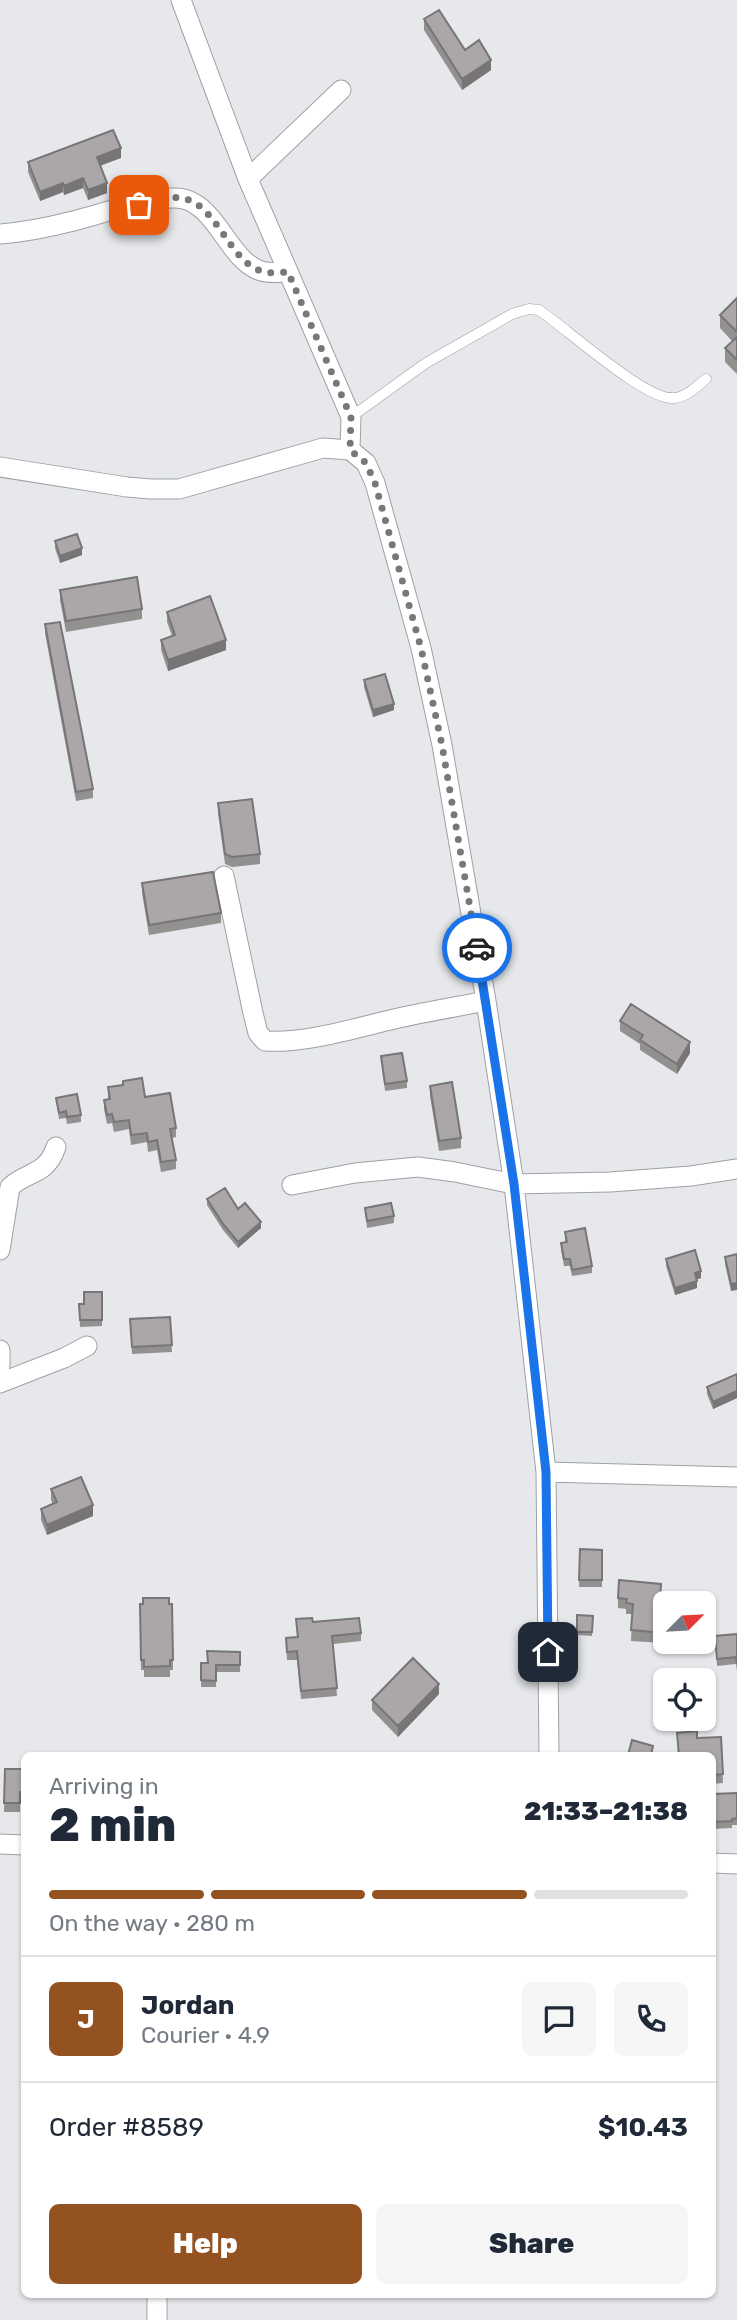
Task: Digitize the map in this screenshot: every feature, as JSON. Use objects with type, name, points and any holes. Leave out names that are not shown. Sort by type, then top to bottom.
[{"type":"street","points":[[181,0],[248,179],[351,417],[350,450]]},
{"type":"street","points":[[248,179],[341,90]]},
{"type":"street","points":[[0,234],[69,222],[162,199],[183,198],[197,205],[248,264],[261,271],[288,272]]},
{"type":"street","points":[[0,467],[151,489],[179,489],[323,448],[350,450],[366,463],[375,483],[421,648],[442,745],[514,1184],[546,1472],[549,1752]]},
{"type":"street","points":[[223,876],[253,1013],[258,1033],[264,1041],[293,1040],[486,1001]]},
{"type":"street","points":[[0,1251],[9,1187],[16,1181],[43,1170],[56,1147]]},
{"type":"street","points":[[292,1185],[355,1172],[418,1167],[514,1184],[610,1182],[737,1170]]},
{"type":"street","points":[[0,1383],[87,1346]]},
{"type":"street","points":[[0,1350],[0,1366]]},
{"type":"street","points":[[546,1472],[737,1477]]},
{"type":"street","points":[[0,1844],[21,1845]]},
{"type":"street","points":[[716,1863],[737,1864]]},
{"type":"street","points":[[157,2298],[157,2320]]},
{"type":"lane","points":[[351,417],[426,363],[512,314],[529,309],[539,310],[634,381],[662,398],[683,397],[706,379]]},
{"type":"building","points":[[439,10],[465,50],[479,40],[491,60],[462,79],[424,19]]},
{"type":"building","points":[[113,130],[121,148],[97,157],[107,183],[88,190],[83,178],[40,192],[28,162]]},
{"type":"building","points":[[737,298],[737,332],[720,315]]},
{"type":"building","points":[[737,337],[737,360],[725,348]]},
{"type":"building","points":[[77,534],[82,548],[60,556],[55,541]]},
{"type":"building","points":[[137,577],[142,609],[66,621],[60,590]]},
{"type":"building","points":[[210,596],[226,640],[168,660],[161,640],[175,635],[167,612]]},
{"type":"building","points":[[60,622],[93,789],[76,792],[45,624]]},
{"type":"building","points":[[385,674],[394,704],[373,710],[364,680]]},
{"type":"building","points":[[252,799],[260,854],[232,857],[225,854],[218,803]]},
{"type":"building","points":[[213,872],[221,913],[149,925],[142,883]]},
{"type":"building","points":[[631,1004],[690,1042],[677,1064],[640,1040],[643,1035],[620,1021]]},
{"type":"building","points":[[402,1053],[407,1081],[385,1084],[381,1056]]},
{"type":"building","points":[[142,1078],[145,1097],[170,1093],[176,1128],[170,1129],[176,1160],[161,1162],[157,1140],[148,1142],[147,1133],[131,1135],[129,1120],[114,1122],[112,1114],[107,1115],[104,1100],[110,1099],[108,1087]]},
{"type":"building","points":[[452,1082],[461,1138],[439,1141],[430,1086]]},
{"type":"building","points":[[77,1094],[81,1115],[67,1117],[66,1111],[59,1113],[56,1098]]},
{"type":"building","points":[[225,1188],[238,1209],[245,1203],[261,1222],[238,1242],[207,1199]]},
{"type":"building","points":[[391,1203],[394,1216],[367,1221],[365,1208]]},
{"type":"building","points":[[585,1228],[592,1266],[572,1270],[570,1259],[564,1259],[561,1243],[567,1242],[565,1232]]},
{"type":"building","points":[[695,1250],[701,1271],[695,1273],[697,1281],[675,1288],[666,1259]]},
{"type":"building","points":[[737,1254],[737,1283],[731,1284],[725,1257]]},
{"type":"building","points":[[84,1292],[102,1292],[102,1320],[80,1320],[79,1304],[84,1304]]},
{"type":"building","points":[[170,1317],[172,1345],[132,1347],[130,1319]]},
{"type":"building","points":[[737,1374],[737,1391],[713,1402],[707,1387]]},
{"type":"building","points":[[81,1477],[93,1505],[47,1525],[41,1509],[57,1502],[51,1489]]},
{"type":"building","points":[[580,1549],[602,1550],[602,1580],[579,1580]]},
{"type":"building","points":[[619,1580],[661,1584],[661,1591],[653,1591],[653,1632],[631,1630],[633,1604],[626,1603],[627,1599],[618,1598]]},
{"type":"building","points":[[143,1598],[169,1598],[169,1604],[172,1604],[173,1660],[170,1660],[170,1666],[144,1667],[144,1660],[141,1660],[140,1604],[143,1604]]},
{"type":"building","points":[[577,1615],[593,1616],[592,1632],[577,1632]]},
{"type":"building","points":[[312,1618],[313,1622],[359,1618],[361,1633],[332,1636],[337,1688],[301,1691],[297,1651],[287,1652],[286,1638],[298,1637],[296,1619]]},
{"type":"building","points":[[737,1634],[737,1664],[736,1657],[717,1659],[716,1636]]},
{"type":"building","points":[[207,1651],[240,1652],[240,1665],[216,1665],[216,1681],[201,1680],[201,1663],[208,1663]]},
{"type":"building","points":[[413,1658],[439,1684],[398,1726],[372,1700]]},
{"type":"building","points":[[697,1731],[697,1738],[721,1737],[723,1774],[716,1775],[716,1752],[679,1752],[677,1733]]},
{"type":"building","points":[[632,1740],[653,1746],[652,1752],[629,1752]]},
{"type":"building","points":[[5,1769],[21,1769],[20,1803],[4,1803]]},
{"type":"building","points":[[737,1793],[737,1818],[716,1822],[716,1794]]},
{"type":"way so far","points":[[139,205],[162,199],[183,198],[197,205],[213,221],[248,264],[261,271],[288,272],[351,417],[350,450],[366,463],[375,483],[421,648],[442,745],[477,948]]},
{"type":"route","points":[[477,948],[514,1184],[546,1472],[548,1652]]}]
